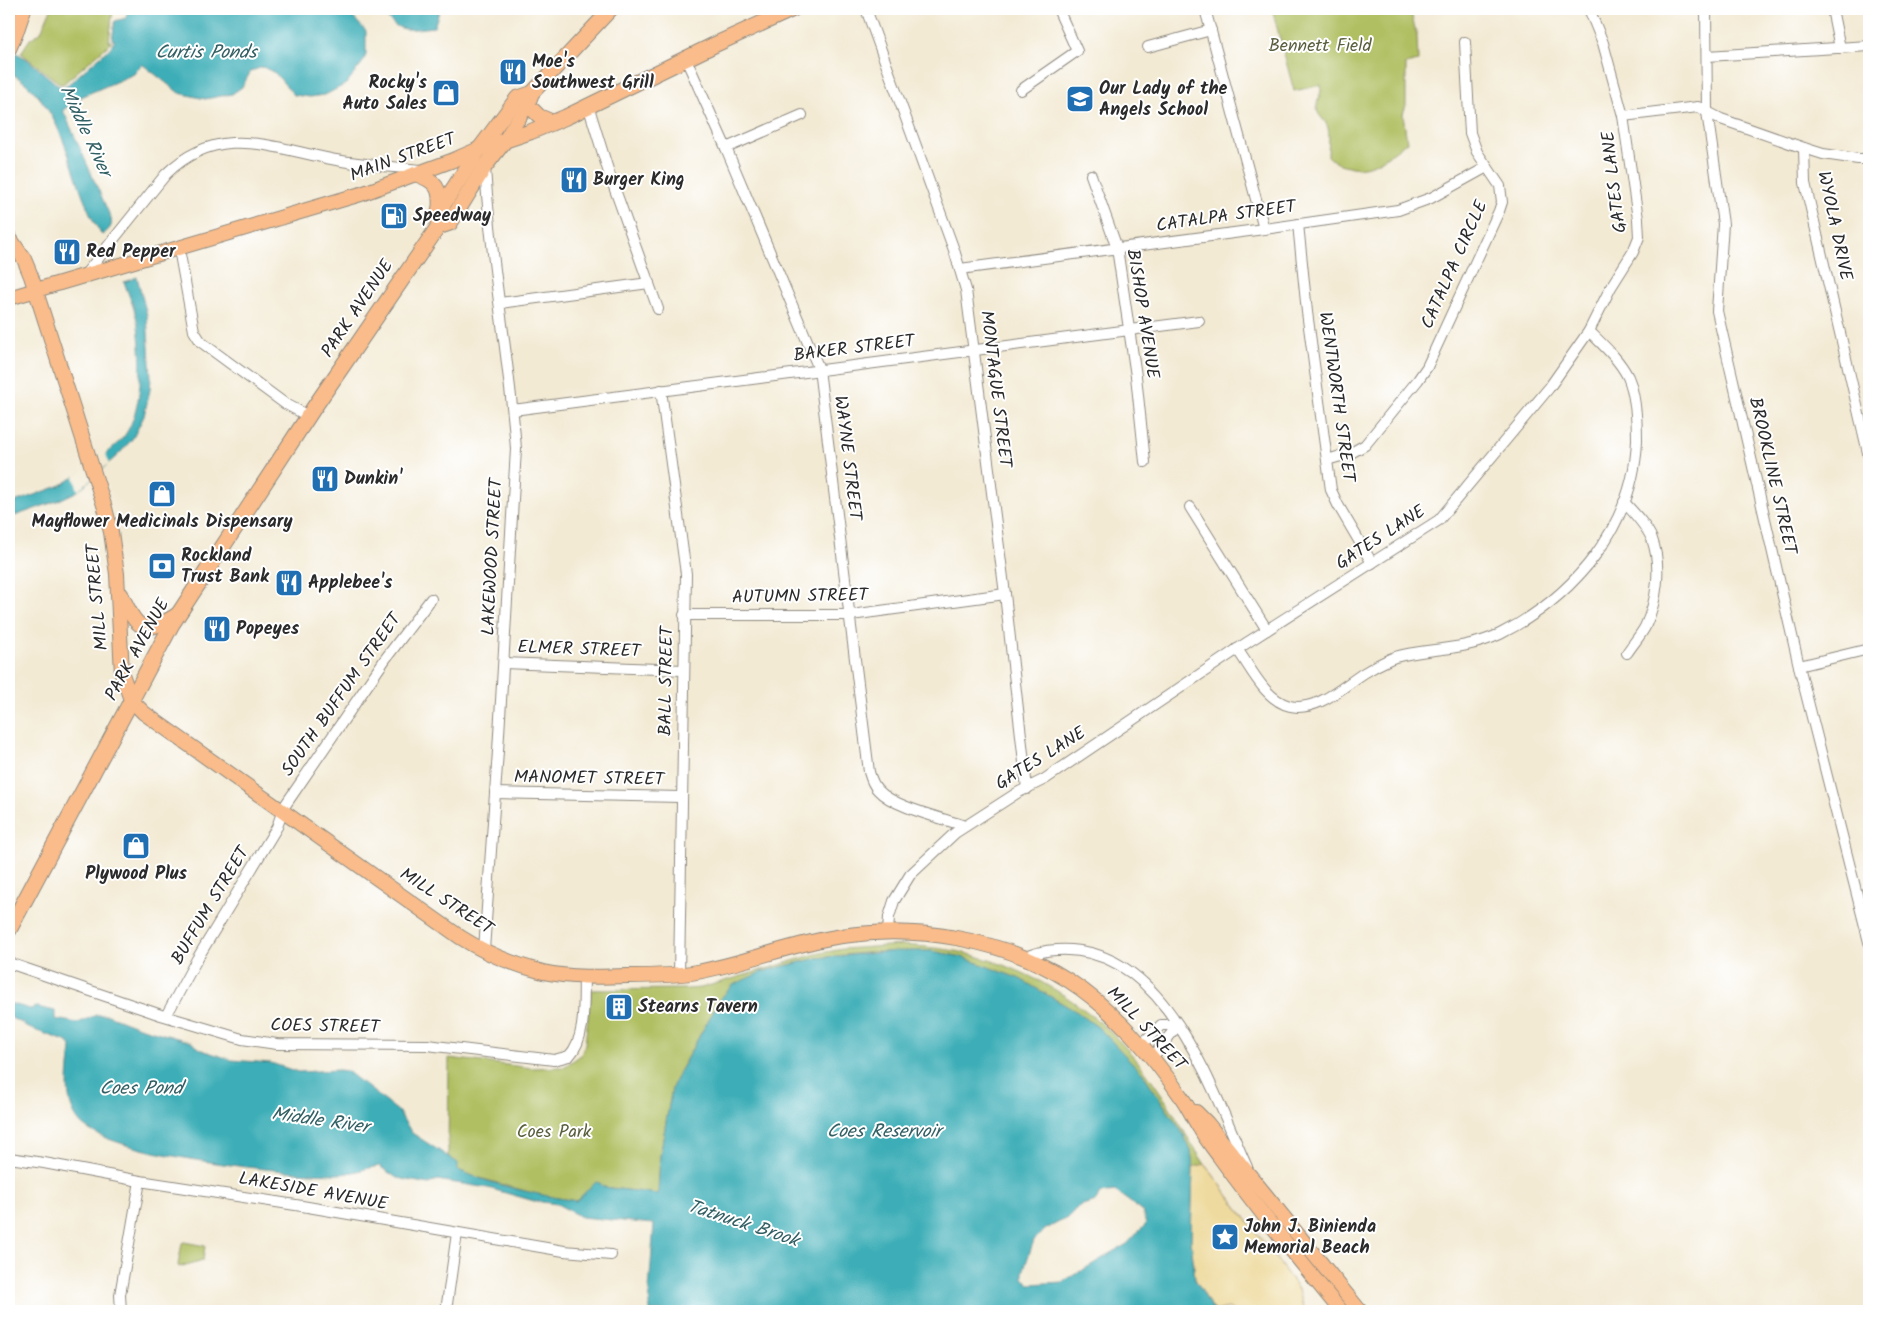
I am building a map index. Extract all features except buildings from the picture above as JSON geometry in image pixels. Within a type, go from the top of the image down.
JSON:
[{"type":"highway","name":"MAIN STREET","points":[[479,149],[553,122],[793,9]]},
{"type":"highway","name":"PARK AVENUE","points":[[9,930],[178,614],[308,416],[438,227],[450,223],[485,166],[506,140]]},
{"type":"highway","points":[[438,227],[438,211],[479,149]]},
{"type":"main road","points":[[9,49],[24,9]]},
{"type":"main road","points":[[506,140],[513,125],[530,99],[611,9]]},
{"type":"main road","points":[[479,149],[517,98],[530,99]]},
{"type":"main road","points":[[530,99],[539,116],[553,122]]},
{"type":"main road","name":"MAIN STREET","points":[[9,298],[354,196],[479,149]]},
{"type":"main road","points":[[420,172],[436,186],[439,193],[438,211]]},
{"type":"main road","name":"MILL STREET","points":[[9,237],[24,259],[36,290],[97,481],[111,532],[118,589],[122,674],[131,700],[144,713],[460,937],[515,963],[544,972],[584,976],[679,975],[723,966],[824,938],[888,932],[948,936],[978,942],[1022,958],[1068,980],[1116,1020],[1152,1058],[1183,1100],[1202,1132],[1250,1200],[1341,1311]]},
{"type":"main road","points":[[118,589],[133,619],[143,627],[153,627],[164,623],[178,614]]},
{"type":"main road","name":"MILL STREET","points":[[1183,1100],[1207,1123],[1360,1311]]},
{"type":"street","name":"MONTAGUE STREET","points":[[866,9],[960,268],[966,290],[1005,594],[1027,789]]},
{"type":"street","points":[[1021,90],[1077,51],[1058,9]]},
{"type":"street","points":[[1205,9],[1264,229]]},
{"type":"street","name":"GATES LANE","points":[[888,932],[891,909],[901,887],[910,874],[955,833],[1017,793],[1027,789],[1267,630],[1439,520],[1549,388],[1589,331],[1611,286],[1633,252],[1639,237],[1623,116],[1606,51],[1589,9]]},
{"type":"street","name":"BROOKLINE STREET","points":[[1706,9],[1707,112],[1723,224],[1717,311],[1800,666],[1869,942]]},
{"type":"street","points":[[1832,9],[1840,48]]},
{"type":"street","points":[[1148,47],[1211,30]]},
{"type":"street","name":"CATALPA CIRCLE","points":[[1327,460],[1351,453],[1365,445],[1427,367],[1502,202],[1500,186],[1477,152],[1470,132],[1465,42]]},
{"type":"street","points":[[1707,56],[1869,46]]},
{"type":"street","name":"WAYNE STREET","points":[[686,59],[820,369],[870,772],[874,786],[885,797],[894,802],[965,826]]},
{"type":"street","points":[[588,105],[606,165],[658,309]]},
{"type":"street","points":[[1623,116],[1698,107],[1721,119],[1823,154],[1869,159]]},
{"type":"street","points":[[726,148],[802,115]]},
{"type":"street","points":[[84,276],[166,174],[178,162],[208,146],[241,142],[273,146],[341,161],[420,172]]},
{"type":"street","name":"WYOLA DRIVE","points":[[1804,148],[1805,182],[1869,457]]},
{"type":"street","name":"LAKEWOOD STREET","points":[[484,950],[504,663],[516,448],[485,166]]},
{"type":"street","name":"CATALPA STREET","points":[[960,268],[1391,211],[1431,198],[1487,167]]},
{"type":"street","name":"BISHOP AVENUE","points":[[1091,175],[1117,248],[1145,462]]},
{"type":"street","name":"WENTWORTH STREET","points":[[1298,224],[1307,312],[1333,495],[1372,563]]},
{"type":"street","points":[[179,248],[194,331],[201,342],[284,403],[308,416]]},
{"type":"street","points":[[500,302],[649,283]]},
{"type":"street","name":"BAKER STREET","points":[[513,410],[1199,321]]},
{"type":"street","points":[[1238,649],[1266,691],[1276,700],[1286,705],[1303,707],[1323,700],[1365,672],[1396,657],[1458,647],[1487,640],[1529,618],[1566,589],[1596,555],[1610,534],[1624,502],[1632,476],[1636,450],[1636,417],[1633,396],[1624,370],[1604,345],[1589,331]]},
{"type":"street","name":"BALL STREET","points":[[661,390],[685,565],[679,975]]},
{"type":"street","points":[[1624,502],[1639,518],[1652,539],[1657,575],[1654,600],[1648,619],[1627,653]]},
{"type":"street","points":[[1190,508],[1267,630]]},
{"type":"street","name":"AUTUMN STREET","points":[[684,615],[851,615],[1005,594]]},
{"type":"street","name":"SOUTH BUFFUM STREET","points":[[282,812],[386,658],[431,599]]},
{"type":"street","points":[[1800,666],[1869,649]]},
{"type":"street","name":"ELMER STREET","points":[[504,663],[683,670]]},
{"type":"street","name":"MANOMET STREET","points":[[495,793],[681,797]]},
{"type":"street","name":"BUFFUM STREET","points":[[166,1016],[197,959],[277,827],[282,812]]},
{"type":"street","points":[[1022,958],[1047,950],[1089,952],[1113,960],[1140,979],[1178,1024],[1200,1061],[1254,1182]]},
{"type":"street","name":"COES STREET","points":[[9,963],[166,1016],[242,1039],[277,1044],[427,1045],[554,1060],[569,1056],[578,1043],[584,976]]},
{"type":"street","points":[[1140,1046],[1161,1025],[1178,1024]]},
{"type":"street","points":[[1152,1058],[1178,1024]]},
{"type":"street","name":"LAKESIDE AVENUE","points":[[9,1158],[140,1181],[302,1206],[457,1234],[564,1251],[611,1255]]},
{"type":"street","points":[[121,1311],[120,1295],[140,1181]]},
{"type":"street","points":[[446,1311],[457,1234]]},
{"type":"green space","points":[[51,9],[113,9],[109,42],[112,42],[63,84],[60,84],[21,53],[30,39],[41,32]]},
{"type":"green space","name":"Bennett Field","points":[[1272,9],[1410,9],[1417,36],[1418,61],[1406,64],[1406,105],[1403,114],[1407,142],[1387,157],[1365,167],[1342,165],[1328,156],[1328,128],[1318,113],[1317,108],[1321,85],[1294,91]]},
{"type":"green space","name":"Coes Park","points":[[902,945],[958,952],[1003,965],[1053,989],[1098,1021],[1137,1061],[1154,1083],[1207,1168],[1292,1280],[1300,1293],[1304,1311],[1235,1311],[1228,1308],[1216,1311],[1211,1307],[1191,1151],[1184,1135],[1143,1074],[1099,1028],[1077,1012],[1020,979],[962,957],[932,951],[873,952],[817,958],[761,972],[721,998],[679,1072],[672,1088],[660,1156],[658,1194],[603,1187],[576,1201],[539,1195],[458,1170],[457,1163],[448,1156],[449,1058],[532,1068],[564,1067],[581,1055],[585,1044],[591,990],[701,988],[816,954],[843,949]]},
{"type":"green space","points":[[182,1243],[205,1246],[203,1260],[179,1267]]},
{"type":"sand","name":"John J. Binienda Memorial Beach","points":[[1205,1164],[1292,1280],[1300,1293],[1304,1311],[1235,1311],[1228,1308],[1216,1311],[1211,1307],[1195,1279],[1191,1240],[1193,1167]]},
{"type":"water","name":"Curtis Ponds","points":[[128,9],[345,9],[366,31],[366,55],[363,62],[346,84],[325,95],[310,97],[294,95],[275,73],[263,67],[251,71],[242,87],[232,94],[205,99],[179,93],[142,64],[134,74],[83,96],[63,110],[111,218],[110,228],[102,235],[90,214],[68,153],[51,115],[40,98],[26,84],[9,72],[9,49],[27,59],[60,87],[65,87],[110,48],[115,40],[112,40],[115,21],[126,18]]},
{"type":"water","points":[[380,9],[440,9],[434,27],[409,29],[392,23]]},
{"type":"water","points":[[137,277],[147,315],[151,378],[144,416],[133,438],[120,453],[78,491],[57,501],[9,518],[9,504],[68,481],[99,459],[121,440],[131,424],[139,397],[141,367],[137,320],[124,282]]},
{"type":"water","name":"Coes Reservoir","points":[[898,951],[932,951],[962,957],[1020,979],[1077,1012],[1099,1028],[1143,1074],[1184,1135],[1191,1151],[1193,1167],[1191,1240],[1195,1279],[1211,1307],[1216,1311],[650,1311],[649,1290],[654,1224],[581,1217],[557,1204],[534,1201],[488,1188],[437,1180],[429,1184],[397,1178],[379,1166],[338,1174],[281,1171],[200,1160],[122,1144],[94,1133],[78,1120],[73,1112],[68,1085],[71,1047],[68,1042],[26,1027],[24,1024],[9,1017],[9,1003],[30,1009],[37,1007],[55,1011],[55,1019],[78,1023],[96,1015],[108,1015],[139,1027],[191,1042],[202,1050],[232,1060],[271,1063],[298,1072],[347,1071],[398,1111],[412,1133],[458,1163],[458,1170],[516,1189],[576,1201],[596,1182],[600,1183],[603,1187],[658,1194],[660,1156],[672,1088],[679,1072],[721,998],[733,985],[761,972],[817,958]],"holes":[[[1115,1191],[1142,1211],[1146,1224],[1127,1244],[1062,1282],[1030,1284],[1023,1278],[1023,1272],[1034,1240],[1046,1229],[1067,1218],[1079,1206],[1096,1201],[1100,1193]]]},
{"type":"pier","points":[[105,452],[109,463],[78,491],[74,476]]},
{"type":"place","name":"Moe's Southwest Grill","points":[[513,72]]},
{"type":"place","name":"Rocky's Auto Sales","points":[[446,93]]},
{"type":"place","name":"Our Lady of the Angels School","points":[[1080,99]]},
{"type":"place","name":"Burger King","points":[[574,180]]},
{"type":"place","name":"Speedway","points":[[394,216]]},
{"type":"place","name":"Red Pepper","points":[[67,252]]},
{"type":"place","name":"Dunkin'","points":[[325,479]]},
{"type":"place","name":"Mayflower Medicinals Dispensary","points":[[162,494]]},
{"type":"place","name":"Rockland Trust Bank","points":[[162,566]]},
{"type":"place","name":"Applebee's","points":[[289,583]]},
{"type":"place","name":"Popeyes","points":[[217,629]]},
{"type":"place","name":"Plywood Plus","points":[[136,846]]},
{"type":"place","name":"Stearns Tavern","points":[[619,1007]]},
{"type":"place","name":"John J. Binienda Memorial Beach","points":[[1225,1237]]},
{"type":"water label","name":"Middle River","points":[[85,131]]},
{"type":"water label","name":"Coes Pond","points":[[141,1089]]},
{"type":"water label","name":"Middle River","points":[[320,1121]]},
{"type":"water label","name":"Tatnuck Brook","points":[[743,1224]]}]
